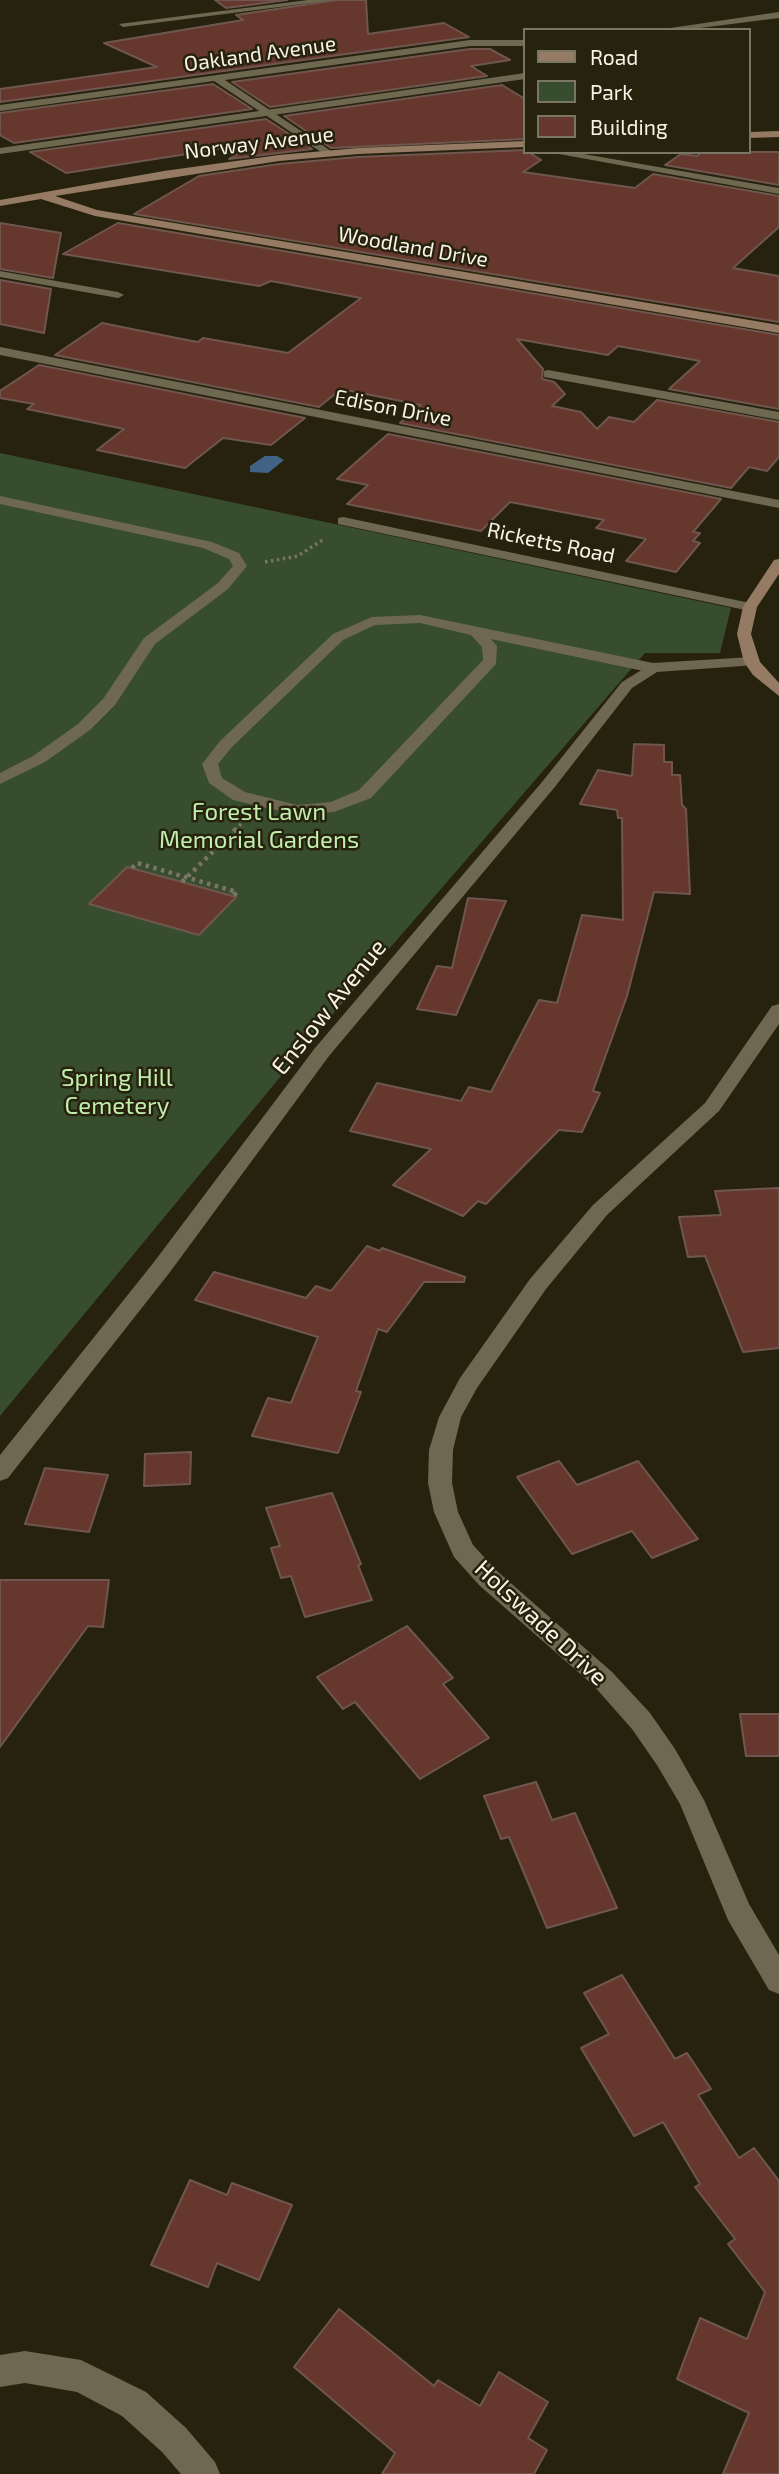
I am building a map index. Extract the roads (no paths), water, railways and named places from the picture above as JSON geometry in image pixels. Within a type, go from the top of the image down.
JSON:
[{"type":"street","points":[[123,24],[331,0]]},
{"type":"street","points":[[677,28],[779,15]]},
{"type":"street","name":"Oakland Avenue","points":[[0,108],[483,41],[524,43]]},
{"type":"street","points":[[0,151],[524,76]]},
{"type":"street","points":[[216,78],[327,153]]},
{"type":"street","points":[[751,135],[779,134]]},
{"type":"street","name":"Norway Avenue","points":[[0,203],[211,167],[327,153],[524,144]]},
{"type":"street","points":[[565,154],[779,191]]},
{"type":"street","name":"Woodland Drive","points":[[43,196],[95,212],[779,329]]},
{"type":"street","points":[[0,274],[118,295]]},
{"type":"street","name":"Edison Drive","points":[[0,351],[779,503]]},
{"type":"street","points":[[548,374],[779,416]]},
{"type":"street","points":[[0,500],[208,545],[234,556],[240,566],[223,586],[149,640],[109,702],[84,727],[39,759],[0,779]]},
{"type":"street","name":"Ricketts Road","points":[[350,522],[750,607]]},
{"type":"street","points":[[779,562],[750,607],[744,634],[752,662],[761,675],[779,691]]},
{"type":"street","points":[[551,649],[516,652],[491,661],[377,785],[352,801],[316,809],[281,807],[229,791],[221,786],[211,772],[210,764],[216,754],[348,630],[372,621],[404,617],[653,668],[752,662]]},
{"type":"street","points":[[477,632],[489,646],[491,661]]},
{"type":"street","name":"Enslow Avenue","points":[[0,1472],[154,1278],[322,1052],[548,785],[627,685],[653,668]]},
{"type":"street","name":"Holswade Drive","points":[[779,1010],[712,1107],[600,1210],[538,1284],[468,1384],[450,1417],[441,1450],[440,1483],[446,1512],[463,1550],[497,1587],[603,1679],[641,1721],[666,1757],[691,1800],[738,1911],[779,1981]]},
{"type":"street","points":[[0,2371],[25,2367],[81,2376],[134,2404],[174,2440],[204,2474]]},
{"type":"water","points":[[265,456],[277,456],[284,460],[268,473],[250,472],[250,466]]},
{"type":"park label","name":"Forest Lawn Memorial Gardens","points":[[259,826]]},
{"type":"park label","name":"Spring Hill Cemetery","points":[[117,1092]]}]
